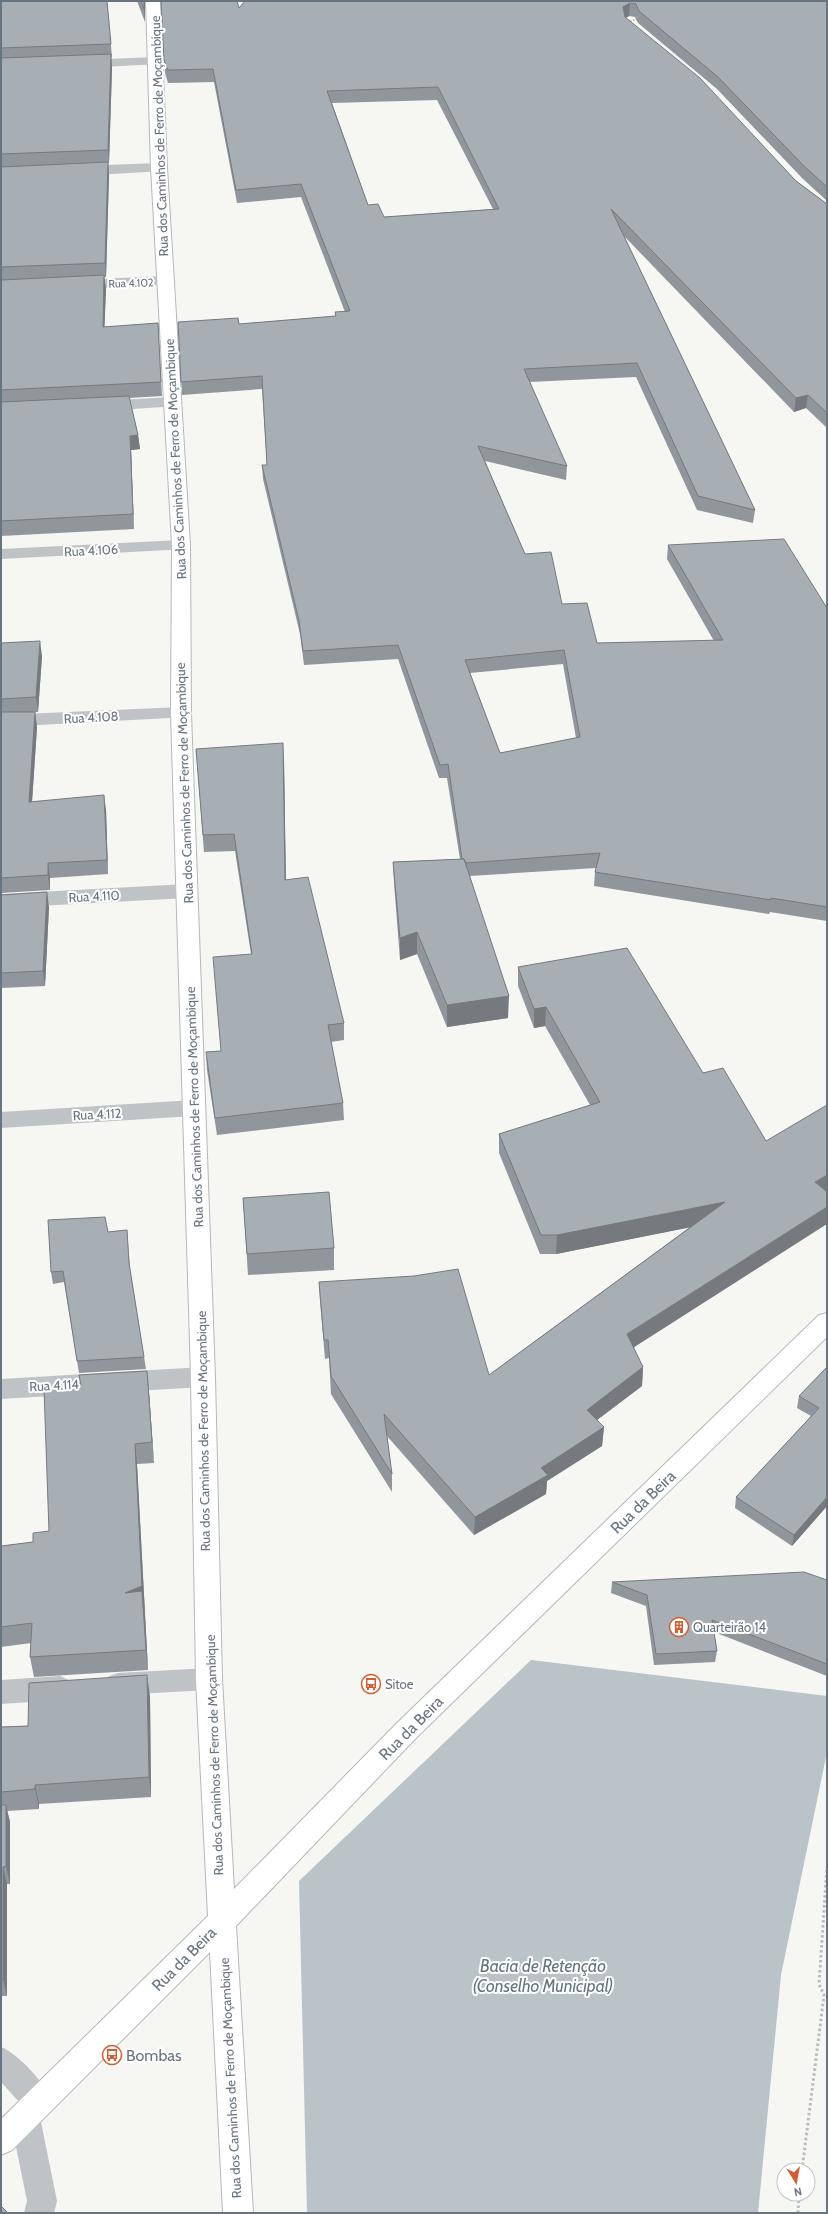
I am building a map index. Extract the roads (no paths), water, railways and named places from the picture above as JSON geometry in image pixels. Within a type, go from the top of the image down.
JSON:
[{"type":"street","name":"Rua dos Caminhos de Ferro de Moçambique","points":[[153,1],[159,168],[181,545],[181,712],[203,1377],[209,1679],[238,2213]]},
{"type":"street","points":[[70,64],[155,61]]},
{"type":"street","points":[[64,172],[159,168]]},
{"type":"street","name":"Rua 4.102","points":[[64,286],[165,281]]},
{"type":"street","points":[[87,406],[172,402]]},
{"type":"street","name":"Rua 4.106","points":[[1,554],[181,545]]},
{"type":"street","name":"Rua 4.108","points":[[1,721],[181,712]]},
{"type":"street","name":"Rua 4.110","points":[[1,901],[187,891]]},
{"type":"street","name":"Rua 4.112","points":[[1,1120],[194,1108]]},
{"type":"street","name":"Rua da Beira","points":[[1,2140],[221,1922],[407,1730],[827,1322]]},
{"type":"street","name":"Rua 4.114","points":[[1,1388],[203,1377]]},
{"type":"street","points":[[1,1692],[209,1679]]},
{"type":"street","points":[[1,2061],[32,2110],[42,2201],[39,2213]]},
{"type":"water","name":"Bacia de Retenção (Conselho Municipal)","points":[[531,1660],[827,1696],[827,1752],[781,1975],[758,2213],[307,2213],[299,1881]]},
{"type":"place","name":"Quarteirão 14","points":[[679,1627]]},
{"type":"place","name":"Sitoe","points":[[371,1684]]},
{"type":"place","name":"Bombas","points":[[112,2055]]}]
